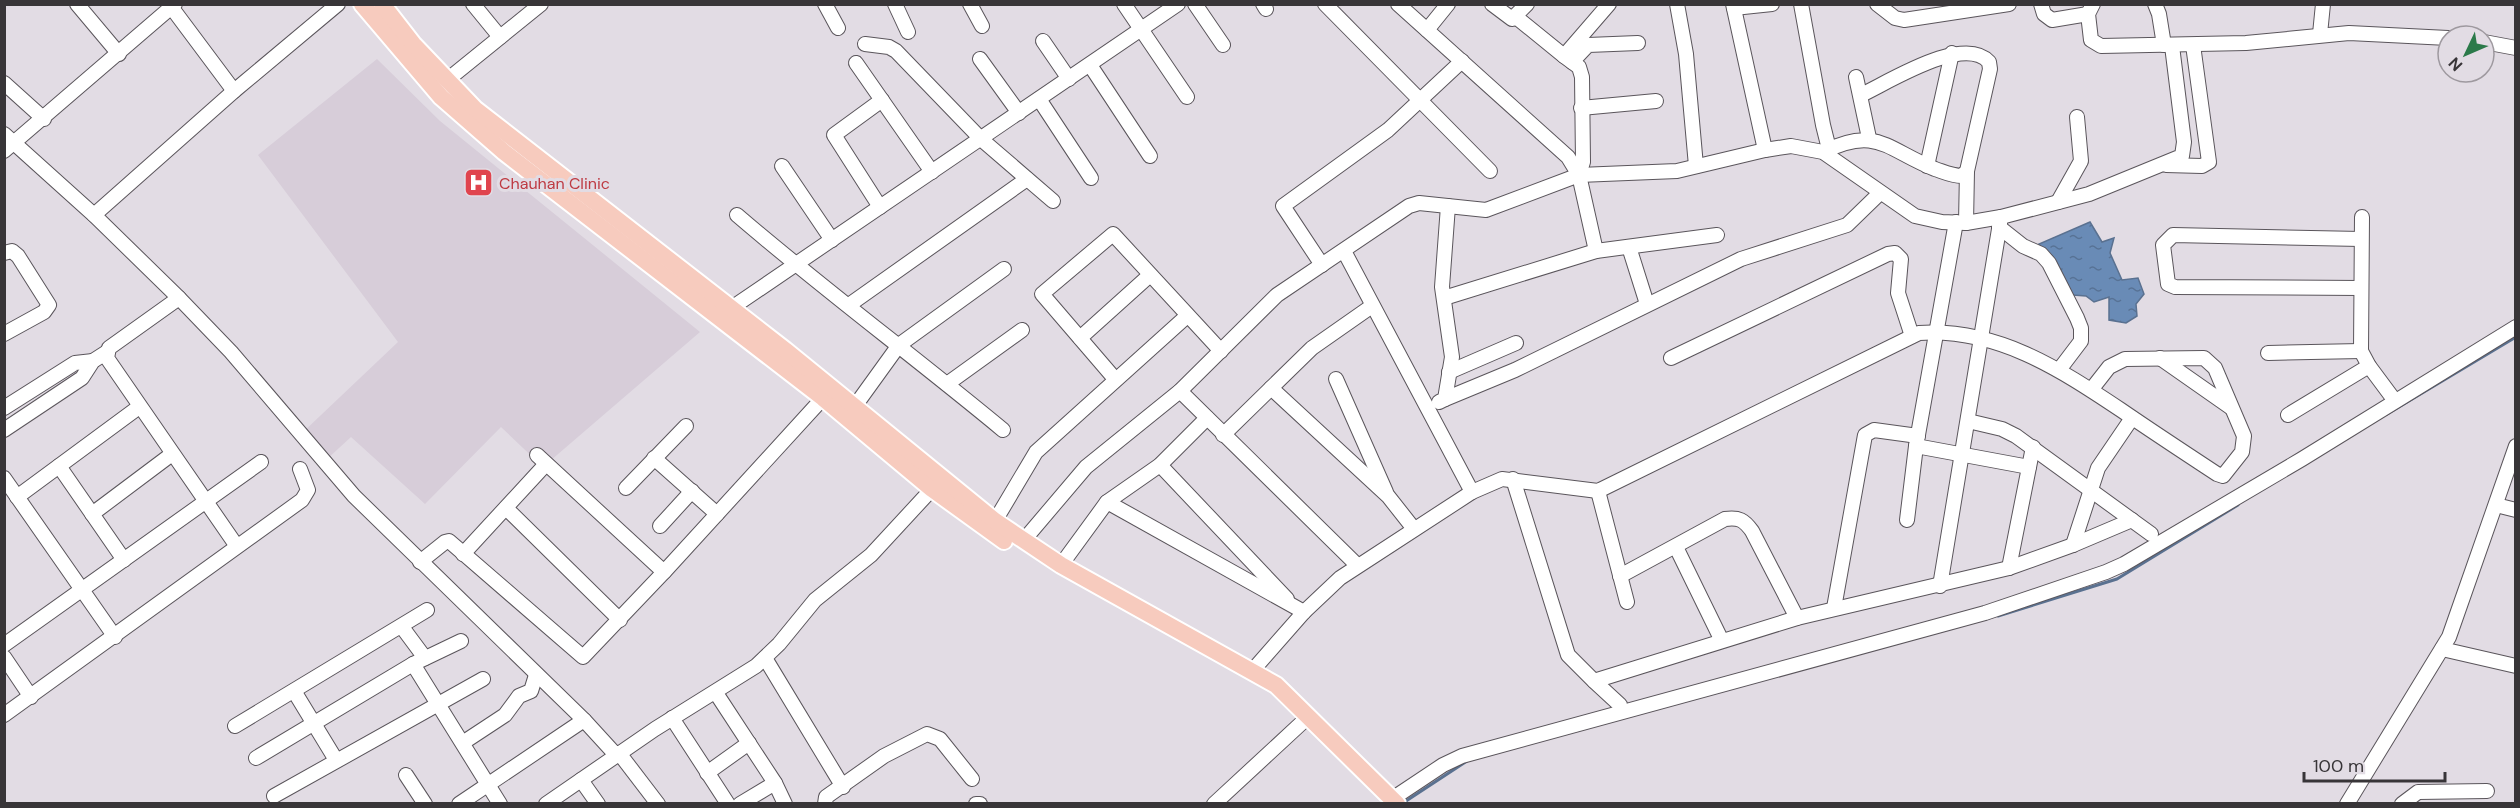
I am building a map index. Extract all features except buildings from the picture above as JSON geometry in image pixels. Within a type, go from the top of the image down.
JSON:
[{"type":"main road","points":[[362,4],[441,97],[471,124],[559,196],[823,398],[932,489],[989,531],[1056,572],[1271,694],[1295,704]]},
{"type":"main road","points":[[382,4],[446,81],[504,132],[855,406],[995,521],[1061,565],[1253,670],[1276,685],[1394,801]]},
{"type":"street","points":[[76,4],[119,54]]},
{"type":"street","points":[[94,215],[234,91],[338,4]]},
{"type":"street","points":[[473,4],[500,37]]},
{"type":"street","points":[[446,81],[541,4]]},
{"type":"street","points":[[825,4],[838,28]]},
{"type":"street","points":[[895,4],[908,32]]},
{"type":"street","points":[[970,4],[982,26]]},
{"type":"street","points":[[1124,4],[1140,32],[1187,97]]},
{"type":"street","points":[[730,309],[1178,4]]},
{"type":"street","points":[[1195,4],[1223,45]]},
{"type":"street","points":[[1325,4],[1490,171]]},
{"type":"street","points":[[1398,4],[1551,140],[1579,175],[1596,251]]},
{"type":"street","points":[[1427,30],[1448,4]]},
{"type":"street","points":[[1492,4],[1508,18],[1516,17],[1527,4]]},
{"type":"street","points":[[1568,59],[1609,4]]},
{"type":"street","points":[[1677,4],[1686,54],[1696,166]]},
{"type":"street","points":[[1765,150],[1734,6],[1772,4]]},
{"type":"street","points":[[1801,4],[1826,150],[1880,193],[1915,216],[1961,222],[2000,222],[2089,194],[2176,160],[2184,150],[2168,45],[2155,4]]},
{"type":"street","points":[[1877,4],[1895,18],[1904,20],[2009,4]]},
{"type":"street","points":[[2041,4],[2044,14],[2052,20],[2091,9],[2091,40],[2096,45],[2246,43],[2320,34],[2349,33],[2436,37]]},
{"type":"street","points":[[2320,34],[2323,4]]},
{"type":"street","points":[[234,91],[174,6],[44,119],[8,143],[94,215],[179,298],[231,352],[354,496],[618,754],[658,804]]},
{"type":"street","points":[[1516,17],[1579,67],[1582,77],[1583,162],[1579,175]]},
{"type":"street","points":[[1042,41],[1069,80]]},
{"type":"street","points":[[1568,59],[1588,45],[1638,43]]},
{"type":"street","points":[[865,44],[889,47],[896,51],[981,139],[1053,201]]},
{"type":"street","points":[[2496,44],[2516,48]]},
{"type":"street","points":[[2164,165],[2202,166],[2209,162],[2193,45]]},
{"type":"street","points":[[1861,95],[1952,53],[1983,55],[1989,62],[1990,69],[1966,171],[1961,222],[1936,332],[1917,441],[1907,519]]},
{"type":"street","points":[[1927,166],[1952,53]]},
{"type":"street","points":[[980,59],[1019,113]]},
{"type":"street","points":[[1322,265],[1283,206],[1388,130],[1462,61]]},
{"type":"street","points":[[856,63],[932,172]]},
{"type":"street","points":[[1090,65],[1150,156]]},
{"type":"street","points":[[1856,77],[1869,138]]},
{"type":"street","points":[[4,83],[44,119]]},
{"type":"street","points":[[1040,99],[1091,178]]},
{"type":"street","points":[[880,207],[834,135],[882,100]]},
{"type":"street","points":[[1581,108],[1656,101]]},
{"type":"street","points":[[2058,202],[2080,161],[2077,117]]},
{"type":"street","points":[[1024,540],[1086,467],[1180,391],[1277,295],[1409,206],[1419,202],[1486,210],[1579,175],[1677,171],[1765,150],[1791,146],[1826,150],[1869,138],[1927,166],[1954,176],[1962,176],[1966,171]]},
{"type":"street","points":[[782,166],[832,240]]},
{"type":"street","points":[[849,305],[1027,179]]},
{"type":"street","points":[[1426,407],[1515,370],[1741,259],[1847,225],[1880,193]]},
{"type":"street","points":[[1445,399],[1452,357],[1444,298],[1448,206]]},
{"type":"street","points":[[737,215],[795,265],[849,305],[1003,430]]},
{"type":"street","points":[[2362,218],[2361,351],[2369,366],[2395,400]]},
{"type":"street","points":[[1940,586],[1983,338],[2000,222]]},
{"type":"street","points":[[2000,222],[2023,246],[2041,254],[2049,263],[2081,328],[2081,341],[2059,370]]},
{"type":"street","points":[[1115,379],[1042,294],[1113,234],[1221,351]]},
{"type":"street","points":[[1444,298],[1596,251],[1717,235]]},
{"type":"street","points":[[2361,238],[2174,235],[2163,245],[2165,278],[2168,284],[2175,287],[2361,288]]},
{"type":"street","points":[[1629,247],[1647,304]]},
{"type":"street","points":[[4,253],[12,251],[18,256],[49,305],[44,312],[4,334]]},
{"type":"street","points":[[1344,251],[1472,492]]},
{"type":"street","points":[[1671,358],[1888,254],[1895,253],[1901,260],[1899,301],[1912,336]]},
{"type":"street","points":[[855,406],[899,345],[1004,269]]},
{"type":"street","points":[[1080,338],[1150,275]]},
{"type":"street","points":[[4,430],[82,378],[93,361],[179,298]]},
{"type":"street","points":[[1223,435],[1312,348],[1372,306]]},
{"type":"street","points":[[995,521],[1036,452],[1187,316]]},
{"type":"street","points":[[1394,801],[1443,765],[1462,756],[1985,613],[2106,572],[2124,564],[2292,465],[2516,327]]},
{"type":"street","points":[[947,384],[1022,330]]},
{"type":"street","points":[[1253,670],[1300,611],[1357,565],[1472,492],[1502,479],[1598,491],[1912,336],[1936,332],[1983,338],[2022,351],[2059,370],[2223,476],[2228,473],[2245,444],[2210,362],[2198,357],[2116,362],[2103,372],[2091,390]]},
{"type":"street","points":[[1449,372],[1516,343]]},
{"type":"street","points":[[2268,353],[2361,351]]},
{"type":"street","points":[[107,352],[110,364],[237,545]]},
{"type":"street","points":[[2160,358],[2230,407]]},
{"type":"street","points":[[4,408],[75,363],[93,361]]},
{"type":"street","points":[[2288,415],[2369,366]]},
{"type":"street","points":[[1336,379],[1388,496]]},
{"type":"street","points":[[1272,388],[1388,496],[1414,529]]},
{"type":"street","points":[[1180,391],[1357,565]]},
{"type":"street","points":[[420,562],[447,541],[578,656],[586,655],[823,398]]},
{"type":"street","points":[[17,497],[139,407]]},
{"type":"street","points":[[1061,565],[1107,502],[1160,465],[1207,418]]},
{"type":"street","points":[[2073,545],[2098,468],[2132,418]]},
{"type":"street","points":[[1968,421],[2002,429],[2033,447],[2151,534]]},
{"type":"street","points":[[626,488],[686,426]]},
{"type":"street","points":[[1834,608],[1865,435],[1874,430],[1962,454],[2029,467]]},
{"type":"street","points":[[2347,804],[2442,649],[2456,622],[2516,446]]},
{"type":"street","points":[[2009,568],[2033,447]]},
{"type":"street","points":[[92,514],[172,454]]},
{"type":"street","points":[[654,458],[717,514]]},
{"type":"street","points":[[464,554],[506,508],[542,459],[664,572]]},
{"type":"street","points":[[4,645],[261,462]]},
{"type":"street","points":[[1160,465],[1300,611]]},
{"type":"street","points":[[59,466],[124,560]]},
{"type":"street","points":[[4,716],[305,497],[308,490],[300,469]]},
{"type":"street","points":[[4,478],[115,637]]},
{"type":"street","points":[[1513,479],[1568,655],[1620,705]]},
{"type":"street","points":[[546,804],[562,800],[581,780],[618,754],[672,718],[716,693],[765,658],[815,600],[871,555],[932,489]]},
{"type":"street","points":[[660,525],[692,491]]},
{"type":"street","points":[[1598,491],[1627,602]]},
{"type":"street","points":[[1107,502],[1300,611]]},
{"type":"street","points":[[2496,505],[2516,510]]},
{"type":"street","points":[[506,508],[620,620]]},
{"type":"street","points":[[1620,576],[1725,519],[1737,518],[1746,522],[1797,618]]},
{"type":"street","points":[[1594,681],[1721,639],[1797,618],[2009,568],[2073,545],[2132,520]]},
{"type":"street","points":[[1676,547],[1721,639]]},
{"type":"street","points":[[235,726],[427,610]]},
{"type":"street","points":[[402,627],[440,703],[500,804]]},
{"type":"street","points":[[256,758],[314,726],[419,661],[461,641]]},
{"type":"street","points":[[2442,649],[2516,666]]},
{"type":"street","points":[[4,657],[31,697]]},
{"type":"street","points":[[765,658],[843,786]]},
{"type":"street","points":[[464,742],[508,712],[519,696],[531,691],[536,675]]},
{"type":"street","points":[[274,796],[483,679]]},
{"type":"street","points":[[294,692],[336,760]]},
{"type":"street","points":[[716,693],[775,783],[785,804]]},
{"type":"street","points":[[1214,804],[1308,717]]},
{"type":"street","points":[[672,718],[728,804]]},
{"type":"street","points":[[459,804],[584,720]]},
{"type":"street","points":[[825,804],[826,797],[884,756],[927,734],[940,739],[972,779]]},
{"type":"street","points":[[707,773],[749,743]]},
{"type":"street","points":[[406,775],[425,804]]},
{"type":"street","points":[[581,780],[598,804]]},
{"type":"street","points":[[749,801],[775,783]]},
{"type":"street","points":[[2402,804],[2418,792],[2487,791]]},
{"type":"shaded area","points":[[377,59],[440,121],[700,332],[543,467],[501,427],[425,504],[351,437],[326,460],[301,434],[398,342],[258,155]]},
{"type":"water","points":[[2090,222],[2102,242],[2114,238],[2110,253],[2122,280],[2138,278],[2144,294],[2136,304],[2137,316],[2126,323],[2109,320],[2109,297],[2094,302],[2086,296],[2073,295],[2039,244]]},
{"type":"waterway","points":[[2387,414],[2516,337]]},
{"type":"waterway","points":[[1998,616],[2117,579],[2238,505]]},
{"type":"waterway","points":[[1403,803],[1467,761]]},
{"type":"place","name":"Chauhan Clinic","points":[[478,183]]}]
